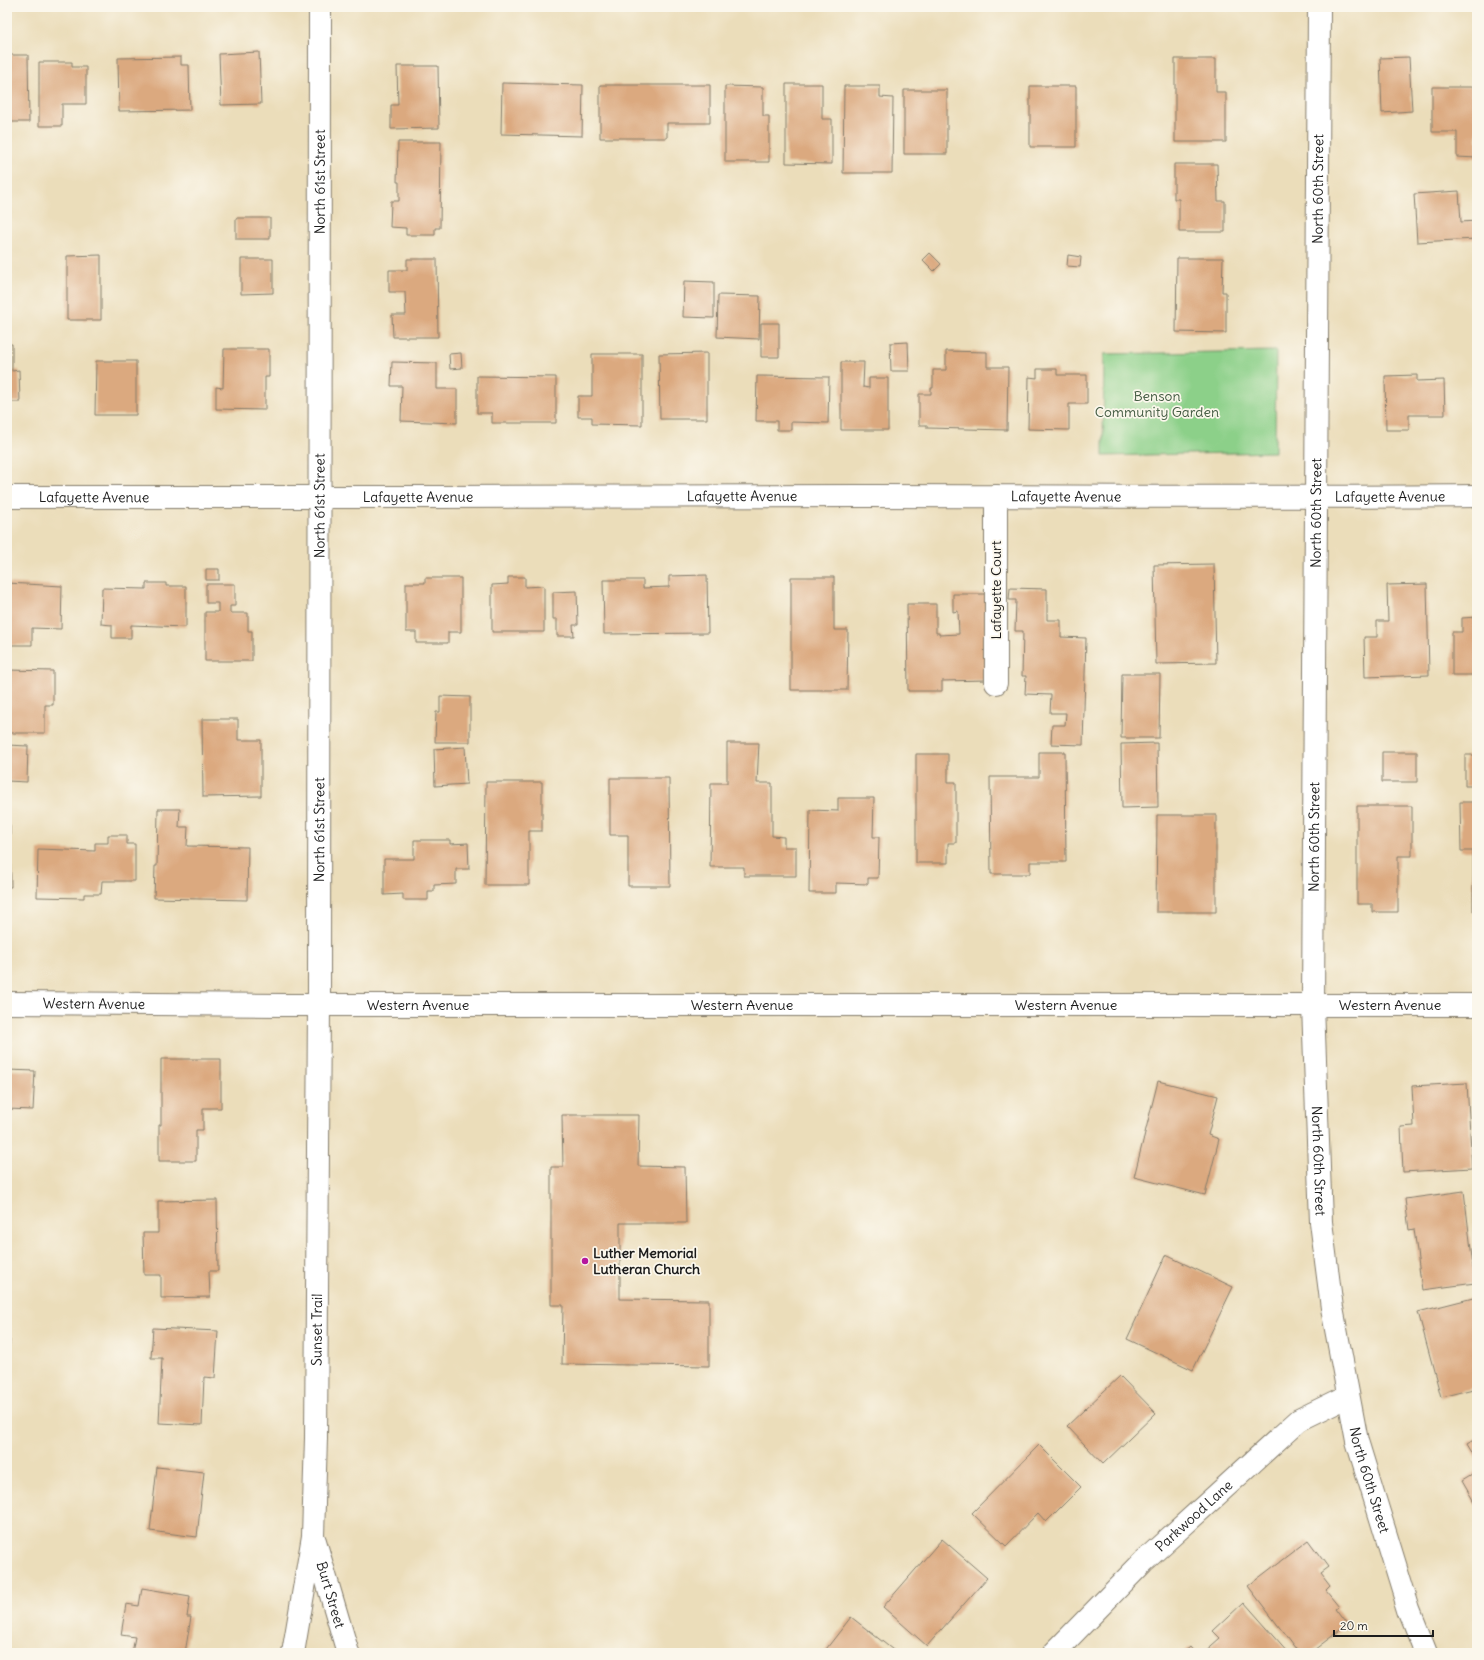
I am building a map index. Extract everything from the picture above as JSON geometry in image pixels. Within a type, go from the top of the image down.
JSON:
[{"type":"street","name":"North 61st Street","points":[[319,1005],[318,498],[320,7]]},
{"type":"street","name":"North 60th Street","points":[[1319,7],[1313,1006],[1321,1222],[1332,1308],[1357,1441],[1375,1505],[1409,1610],[1426,1653]]},
{"type":"street","name":"Lafayette Avenue","points":[[7,497],[318,498],[996,496],[1316,498],[1477,496]]},
{"type":"street","name":"Lafayette Court","points":[[996,496],[996,683]]},
{"type":"street","name":"Western Avenue","points":[[7,1002],[319,1005],[1477,1005]]},
{"type":"street","name":"Sunset Trail","points":[[293,1653],[313,1536],[316,1430],[319,1005]]},
{"type":"street","name":"Parkwood Lane","points":[[1054,1653],[1143,1562],[1299,1420],[1348,1396]]},
{"type":"street","name":"Burt Street","points":[[313,1536],[348,1653]]},
{"type":"green space","name":"Benson Community Garden","points":[[1276,351],[1275,452],[1103,456],[1104,354]]},
{"type":"building","points":[[259,52],[261,104],[221,105],[219,54]]},
{"type":"building","points":[[7,55],[28,55],[29,122],[7,122]]},
{"type":"building","points":[[181,57],[181,65],[189,65],[190,110],[119,111],[118,58]]},
{"type":"building","points":[[1409,57],[1412,111],[1382,113],[1380,58]]},
{"type":"building","points":[[1175,59],[1216,59],[1216,92],[1226,92],[1226,142],[1175,142]]},
{"type":"building","points":[[39,62],[72,62],[72,67],[86,67],[86,104],[62,104],[62,126],[39,126]]},
{"type":"building","points":[[397,66],[438,66],[439,128],[391,129],[391,105],[398,105]]},
{"type":"building","points":[[502,83],[583,85],[582,136],[501,134]]},
{"type":"building","points":[[786,84],[822,84],[822,119],[832,119],[832,164],[786,163]]},
{"type":"building","points":[[600,85],[710,85],[710,123],[667,123],[667,138],[600,138]]},
{"type":"building","points":[[725,86],[763,87],[763,116],[769,116],[769,162],[725,162]]},
{"type":"building","points":[[844,86],[880,86],[880,97],[893,98],[892,173],[843,173]]},
{"type":"building","points":[[1030,86],[1076,86],[1076,147],[1030,147]]},
{"type":"building","points":[[1432,87],[1477,87],[1477,158],[1457,157],[1457,132],[1432,132]]},
{"type":"building","points":[[904,90],[947,90],[947,154],[904,154]]},
{"type":"building","points":[[398,142],[441,142],[440,228],[435,228],[435,235],[406,235],[406,228],[390,227],[391,201],[399,201],[399,182],[397,182]]},
{"type":"building","points":[[1174,164],[1217,164],[1218,201],[1225,201],[1225,232],[1179,232],[1179,199],[1174,199]]},
{"type":"building","points":[[1459,191],[1461,222],[1476,221],[1476,239],[1417,242],[1414,194]]},
{"type":"building","points":[[236,218],[270,218],[270,239],[236,239]]},
{"type":"building","points":[[930,253],[941,264],[934,271],[923,260]]},
{"type":"building","points":[[101,255],[101,320],[67,320],[67,256]]},
{"type":"building","points":[[1068,255],[1081,257],[1080,267],[1067,266]]},
{"type":"building","points":[[1177,258],[1223,258],[1222,292],[1226,292],[1226,333],[1176,332]]},
{"type":"building","points":[[241,259],[273,259],[273,293],[241,294]]},
{"type":"building","points":[[407,259],[437,259],[438,337],[393,337],[392,315],[406,315],[405,292],[389,292],[389,270],[407,270]]},
{"type":"building","points":[[684,281],[714,282],[714,318],[683,317]]},
{"type":"building","points":[[718,295],[760,296],[759,339],[717,337]]},
{"type":"building","points":[[761,323],[779,323],[779,357],[761,357]]},
{"type":"building","points":[[908,342],[909,371],[891,371],[890,343]]},
{"type":"building","points":[[7,344],[12,344],[12,371],[19,370],[20,402],[7,402]]},
{"type":"building","points":[[224,349],[269,349],[269,377],[265,377],[265,410],[216,409],[216,387],[223,388]]},
{"type":"building","points":[[946,351],[987,352],[987,367],[1008,367],[1007,430],[927,428],[927,425],[919,425],[919,394],[931,394],[931,388],[933,388],[933,370],[946,370]]},
{"type":"building","points":[[461,353],[462,368],[450,369],[449,354]]},
{"type":"building","points":[[707,353],[707,419],[660,419],[659,354]]},
{"type":"building","points":[[592,354],[642,354],[642,425],[592,424],[592,417],[578,417],[578,396],[592,396]]},
{"type":"building","points":[[96,361],[136,361],[136,415],[95,415]]},
{"type":"building","points":[[392,362],[437,363],[437,389],[457,389],[457,423],[401,421],[402,386],[391,386]]},
{"type":"building","points":[[841,362],[864,362],[863,387],[869,388],[869,378],[888,378],[888,430],[841,430]]},
{"type":"building","points":[[1037,369],[1057,369],[1057,375],[1087,375],[1087,404],[1069,404],[1069,430],[1028,429],[1029,377],[1037,378]]},
{"type":"building","points":[[1417,375],[1417,381],[1444,380],[1445,415],[1409,415],[1409,430],[1386,430],[1385,376]]},
{"type":"building","points":[[477,376],[556,377],[556,423],[492,423],[492,413],[477,413]]},
{"type":"building","points":[[757,376],[829,377],[828,423],[791,422],[791,430],[777,430],[777,421],[756,421]]},
{"type":"building","points":[[1214,564],[1216,663],[1156,664],[1154,565]]},
{"type":"building","points":[[206,569],[219,569],[219,580],[206,580]]},
{"type":"building","points":[[707,575],[708,633],[604,634],[603,580],[643,580],[643,588],[669,587],[669,576]]},
{"type":"building","points":[[508,577],[525,577],[525,587],[544,586],[544,632],[492,632],[492,585],[508,584]]},
{"type":"building","points":[[791,577],[834,577],[834,630],[848,630],[847,690],[791,690]]},
{"type":"building","points":[[425,578],[461,578],[461,632],[448,632],[448,643],[416,643],[416,632],[406,632],[406,583],[425,583]]},
{"type":"building","points":[[7,583],[62,586],[61,629],[32,628],[32,645],[7,645]]},
{"type":"building","points":[[146,583],[166,583],[166,586],[186,586],[186,627],[131,625],[131,638],[112,638],[112,625],[101,624],[102,588],[146,589]]},
{"type":"building","points":[[206,584],[235,584],[235,606],[230,606],[230,613],[248,613],[248,631],[252,631],[252,661],[205,661],[205,612],[218,612],[218,603],[206,603]]},
{"type":"building","points":[[1427,584],[1429,675],[1365,677],[1364,637],[1377,637],[1377,621],[1388,621],[1387,585]]},
{"type":"building","points":[[1010,588],[1047,589],[1047,620],[1061,620],[1061,637],[1086,638],[1083,745],[1051,744],[1052,725],[1065,725],[1066,713],[1050,713],[1051,695],[1025,694],[1026,676],[1022,676],[1023,631],[1015,631],[1016,600],[1009,600]]},
{"type":"building","points":[[577,591],[578,625],[573,625],[574,636],[557,636],[557,619],[553,619],[553,592]]},
{"type":"building","points":[[953,594],[986,594],[987,680],[942,681],[942,691],[908,691],[907,604],[936,604],[936,633],[939,633],[939,635],[959,634],[958,611],[953,612]]},
{"type":"building","points":[[1477,617],[1477,675],[1452,675],[1452,632],[1462,632],[1462,618]]},
{"type":"building","points":[[7,670],[53,671],[53,705],[45,705],[45,733],[7,733]]},
{"type":"building","points":[[1122,674],[1160,674],[1159,738],[1121,738]]},
{"type":"building","points":[[440,696],[470,697],[470,742],[435,742],[436,712],[440,712]]},
{"type":"building","points":[[202,719],[238,719],[238,740],[261,740],[261,796],[203,797]]},
{"type":"building","points":[[727,743],[759,743],[757,783],[772,783],[772,836],[784,837],[784,847],[796,847],[796,876],[744,876],[744,867],[710,867],[711,783],[727,783]]},
{"type":"building","points":[[1157,743],[1158,807],[1122,808],[1121,744]]},
{"type":"building","points":[[7,745],[28,746],[27,782],[7,781]]},
{"type":"building","points":[[465,747],[467,784],[435,786],[434,749]]},
{"type":"building","points":[[1039,752],[1065,752],[1066,862],[1030,862],[1030,874],[991,874],[990,777],[1039,777]]},
{"type":"building","points":[[1382,752],[1417,752],[1417,782],[1382,782]]},
{"type":"building","points":[[916,754],[948,754],[948,782],[956,782],[956,843],[948,843],[948,863],[916,863]]},
{"type":"building","points":[[1465,755],[1477,755],[1477,786],[1465,786]]},
{"type":"building","points":[[610,778],[669,778],[670,886],[628,886],[628,835],[610,835]]},
{"type":"building","points":[[486,782],[542,782],[542,831],[529,831],[529,885],[485,885]]},
{"type":"building","points":[[838,798],[874,798],[873,837],[879,837],[878,878],[868,878],[868,884],[836,883],[836,893],[809,893],[810,810],[838,811]]},
{"type":"building","points":[[1460,802],[1477,802],[1477,911],[1473,911],[1473,851],[1461,851]]},
{"type":"building","points":[[1357,806],[1412,806],[1412,856],[1398,856],[1398,912],[1372,912],[1372,904],[1357,904]]},
{"type":"building","points":[[158,809],[180,809],[179,827],[188,827],[187,846],[248,847],[247,900],[154,898],[155,866],[157,866]]},
{"type":"building","points":[[1157,815],[1216,815],[1216,912],[1156,912]]},
{"type":"building","points":[[7,825],[10,825],[11,887],[7,887]]},
{"type":"building","points":[[108,835],[127,835],[127,844],[135,844],[135,881],[102,881],[101,894],[84,894],[84,898],[37,897],[38,849],[95,851],[95,843],[108,843]]},
{"type":"building","points":[[414,840],[450,840],[450,844],[468,843],[469,869],[456,869],[456,884],[434,885],[434,891],[428,891],[428,900],[403,900],[403,894],[384,895],[384,859],[414,859]]},
{"type":"building","points":[[161,1059],[221,1059],[221,1108],[203,1108],[203,1130],[196,1130],[196,1161],[159,1161],[159,1125],[161,1125]]},
{"type":"building","points":[[7,1070],[35,1071],[33,1110],[7,1109]]},
{"type":"building","points":[[1158,1081],[1218,1096],[1208,1135],[1219,1139],[1205,1195],[1134,1177]]},
{"type":"building","points":[[1467,1083],[1472,1168],[1403,1172],[1401,1127],[1414,1126],[1412,1086]]},
{"type":"building","name":"Luther Memorial Lutheran Church","points":[[562,1115],[639,1115],[638,1166],[685,1167],[686,1223],[620,1223],[620,1299],[709,1300],[709,1366],[562,1364],[563,1305],[551,1305],[551,1167],[563,1167]]},
{"type":"building","points":[[1464,1191],[1475,1283],[1422,1290],[1414,1229],[1409,1230],[1405,1199]]},
{"type":"building","points":[[217,1200],[218,1271],[209,1271],[210,1297],[161,1298],[161,1275],[144,1275],[143,1233],[158,1233],[158,1201]]},
{"type":"building","points":[[1166,1255],[1233,1287],[1193,1370],[1127,1339]]},
{"type":"building","points":[[1477,1297],[1477,1388],[1441,1397],[1418,1312]]},
{"type":"building","points":[[153,1328],[218,1331],[215,1378],[204,1377],[202,1425],[159,1423],[162,1358],[151,1358]]},
{"type":"building","points":[[7,1340],[10,1340],[8,1365],[7,1365]]},
{"type":"building","points":[[1120,1376],[1156,1413],[1103,1464],[1067,1426]]},
{"type":"building","points":[[1477,1437],[1477,1460],[1467,1443]]},
{"type":"building","points":[[1039,1445],[1081,1487],[1046,1522],[1038,1513],[1006,1546],[972,1513]]},
{"type":"building","points":[[157,1467],[204,1472],[197,1537],[150,1531]]},
{"type":"building","points":[[1477,1472],[1477,1507],[1462,1481]]},
{"type":"building","points":[[942,1539],[987,1578],[927,1646],[883,1607]]},
{"type":"building","points":[[1308,1540],[1328,1567],[1320,1573],[1330,1586],[1326,1590],[1339,1606],[1336,1608],[1348,1624],[1310,1653],[1299,1653],[1248,1586]]},
{"type":"building","points":[[142,1588],[190,1596],[187,1617],[191,1617],[185,1653],[132,1653],[135,1637],[121,1635],[126,1604],[139,1606]]},
{"type":"building","points":[[1244,1602],[1289,1653],[1203,1653],[1220,1638],[1213,1631]]},
{"type":"building","points":[[851,1617],[897,1653],[823,1653]]},
{"type":"building","points":[[1190,1647],[1195,1653],[1183,1653]]},
{"type":"place","name":"Luther Memorial Lutheran Church","points":[[585,1261]]}]
